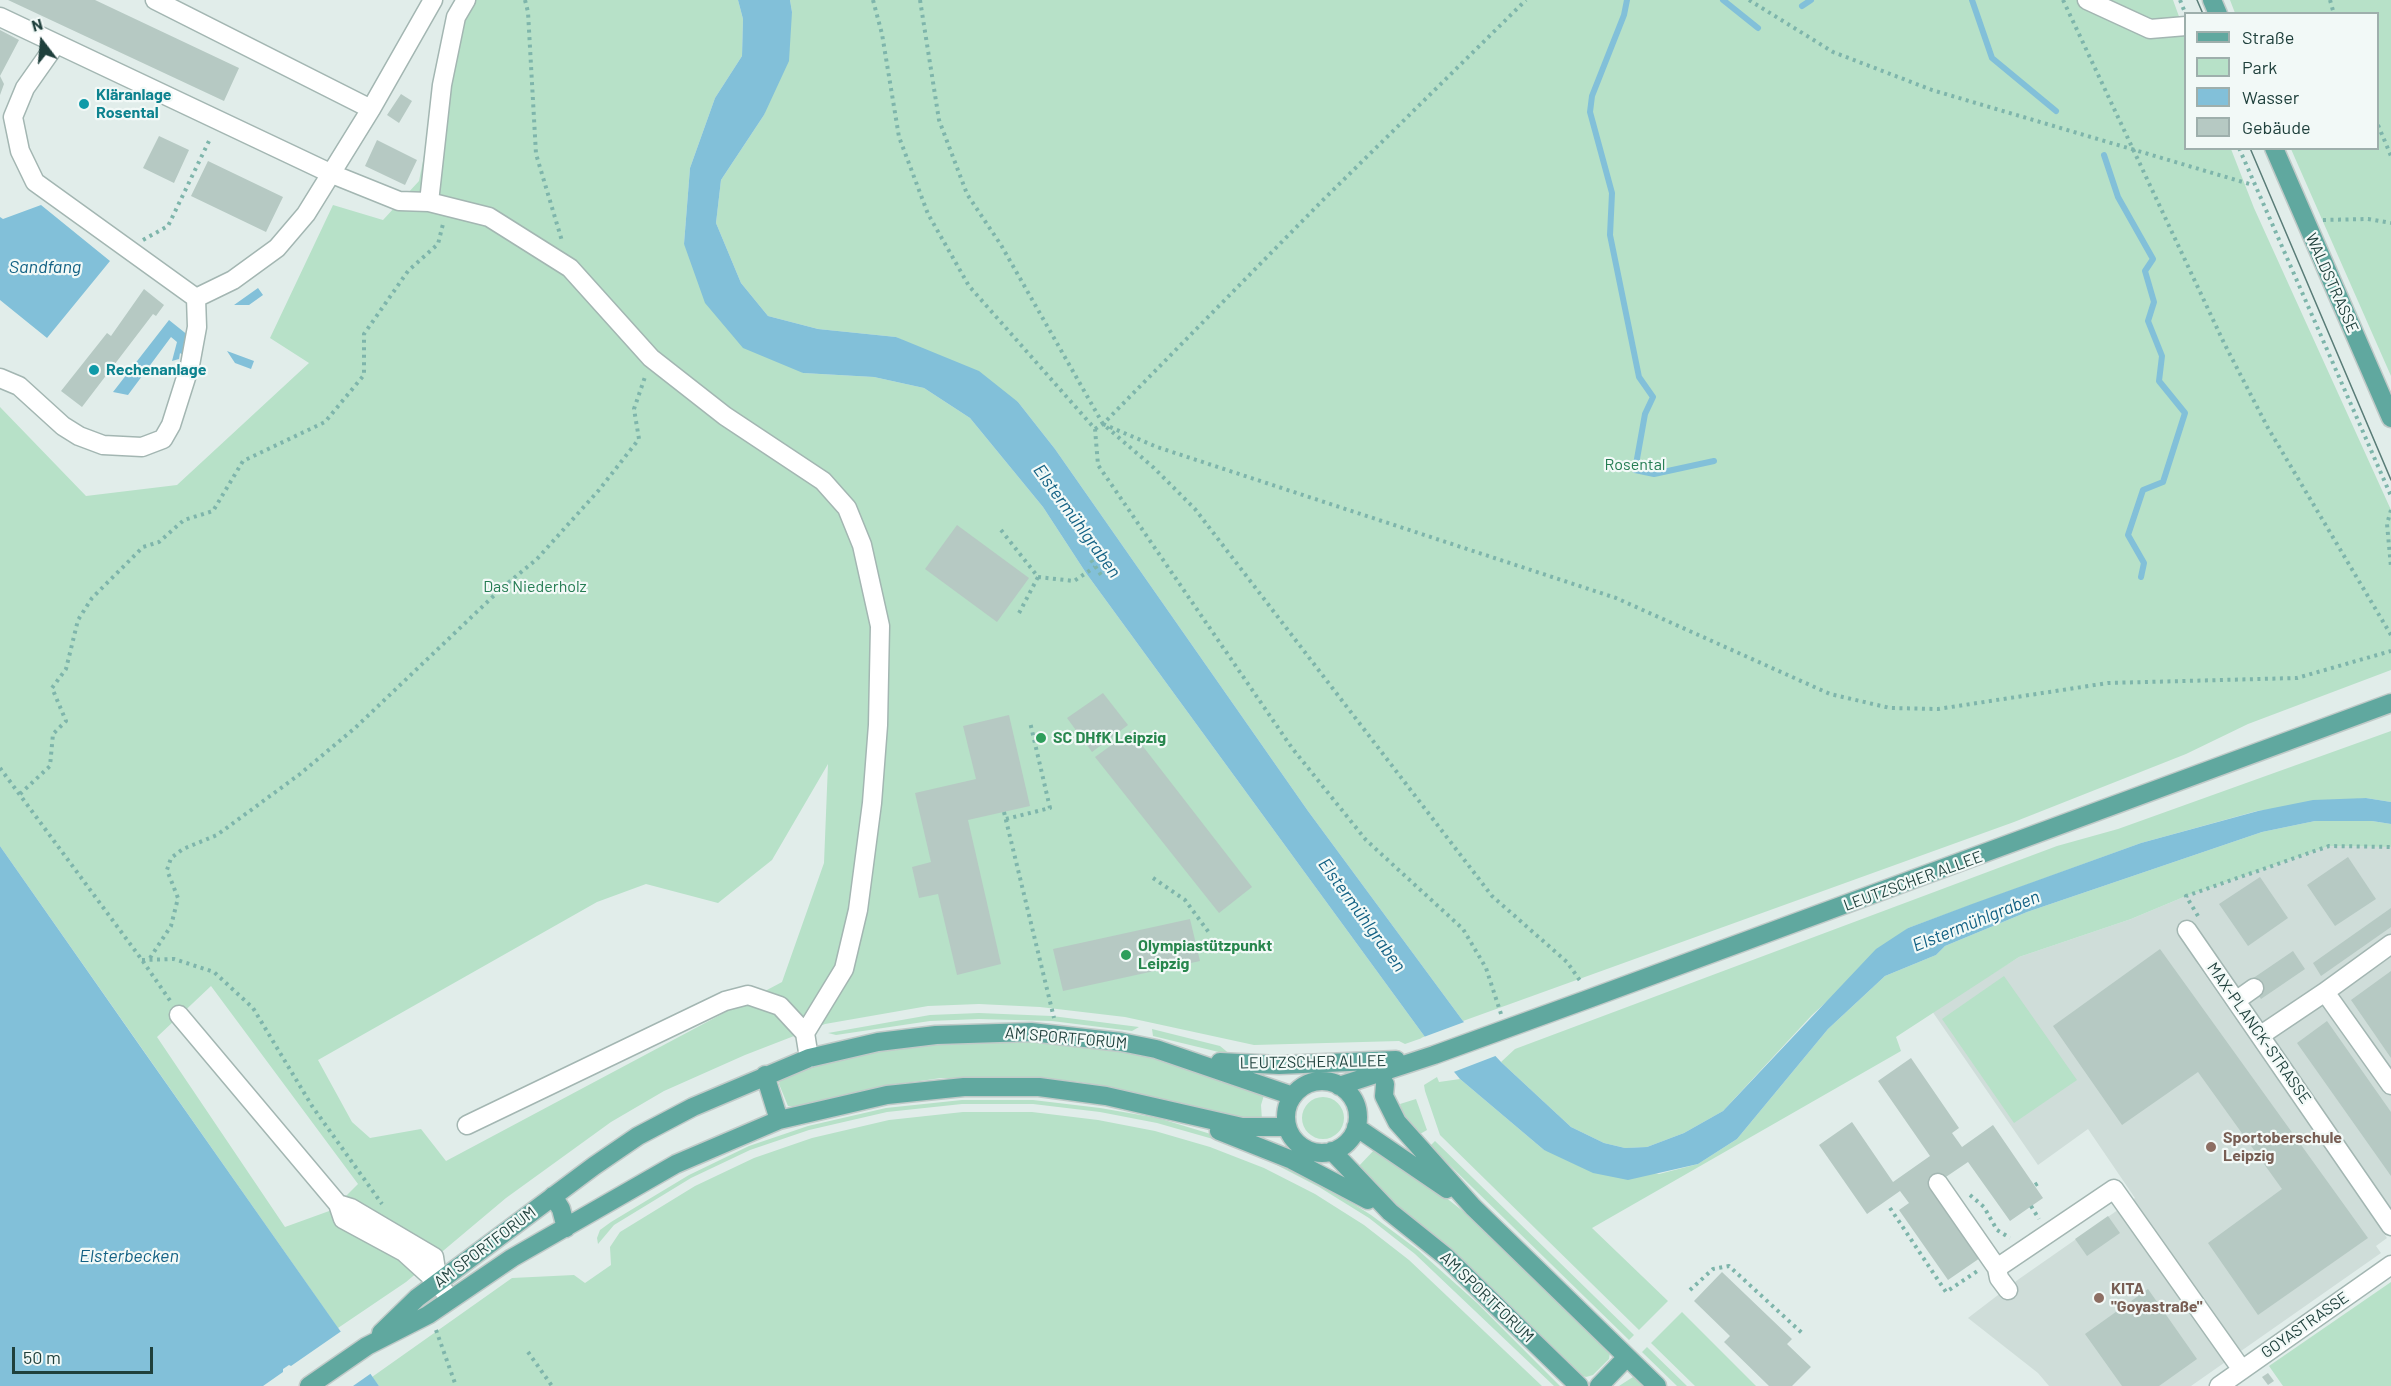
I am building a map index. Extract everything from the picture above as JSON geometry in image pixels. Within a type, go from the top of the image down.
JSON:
[{"type":"main road","name":"WALDSTRASSE","points":[[2275,150],[2391,418]]},
{"type":"main road","name":"LEUTZSCHER ALLEE","points":[[1339,1086],[1434,1055],[1592,998],[2391,703]]},
{"type":"main road","name":"AM SPORTFORUM","points":[[367,1346],[417,1298],[557,1203],[638,1136],[693,1107],[809,1058],[878,1042],[936,1035],[1022,1031],[1156,1049],[1293,1096]]},
{"type":"main road","name":"LEUTZSCHER ALLEE","points":[[1156,1049],[1247,1065],[1386,1061],[1434,1055]]},
{"type":"main road","name":"LEUTZSCHER ALLEE","points":[[1355,1105],[1384,1084],[1434,1055]]},
{"type":"main road","points":[[765,1075],[779,1120]]},
{"type":"main road","points":[[1319,1081],[1339,1086],[1355,1105],[1356,1127],[1347,1142],[1332,1151],[1321,1153],[1300,1146],[1287,1127],[1286,1116],[1293,1096],[1309,1084],[1319,1081]]},
{"type":"main road","points":[[1384,1084],[1384,1096],[1397,1122],[1473,1207],[1657,1386]]},
{"type":"main road","name":"AM SPORTFORUM","points":[[367,1346],[431,1320],[450,1299],[512,1258],[676,1164],[779,1120],[886,1095],[964,1087],[1039,1087],[1106,1096],[1172,1113],[1242,1127],[1287,1127]]},
{"type":"main road","name":"AM SPORTFORUM","points":[[1172,1113],[1292,1160],[1390,1212]]},
{"type":"main road","points":[[1356,1127],[1473,1207]]},
{"type":"main road","name":"AM SPORTFORUM","points":[[1332,1151],[1390,1212],[1445,1256],[1579,1386]]},
{"type":"main road","name":"AM SPORTFORUM","points":[[557,1203],[590,1215]]},
{"type":"main road","name":"AM SPORTFORUM","points":[[557,1203],[566,1228]]},
{"type":"main road","points":[[309,1386],[367,1346]]},
{"type":"main road","points":[[1599,1386],[1627,1357]]},
{"type":"street","points":[[155,0],[371,109]]},
{"type":"street","points":[[196,298],[233,280],[277,248],[306,214],[371,109],[433,0]]},
{"type":"street","points":[[429,202],[442,85],[456,17],[466,0]]},
{"type":"street","points":[[2087,0],[2151,29],[2184,26]]},
{"type":"street","points":[[0,17],[332,174],[399,201],[429,202],[489,217],[570,268],[651,358],[725,416],[823,481],[847,508],[862,545],[880,626],[878,725],[872,803],[858,910],[844,969],[805,1034]]},
{"type":"street","points":[[56,44],[25,88],[13,117],[20,151],[35,182],[196,298]]},
{"type":"street","points":[[0,378],[18,386],[63,426],[103,445],[142,447],[163,439],[171,425],[190,365],[197,327],[196,298]]},
{"type":"street","name":"MAX-PLANCK-STRASSE","points":[[2187,930],[2391,1226]]},
{"type":"street","points":[[2261,1035],[2391,944]]},
{"type":"street","points":[[2237,1000],[2254,988]]},
{"type":"street","points":[[2325,992],[2391,1085]]},
{"type":"street","points":[[467,1125],[725,1001],[748,995],[780,1006],[805,1034],[809,1058]]},
{"type":"street","points":[[179,1015],[338,1204],[351,1208],[434,1257],[438,1283],[450,1299]]},
{"type":"street","points":[[1995,1265],[2114,1189],[2242,1370]]},
{"type":"street","points":[[1943,1190],[1995,1265],[1999,1278],[2008,1290]]},
{"type":"street","name":"GOYASTRASSE","points":[[2219,1386],[2391,1265]]},
{"type":"path","points":[[525,0],[528,12],[536,154],[570,268]]},
{"type":"path","points":[[873,0],[882,34],[898,137],[928,214],[969,286],[1095,429],[1098,465],[1292,748],[1366,840],[1463,929],[1486,968],[1507,1028]]},
{"type":"path","points":[[920,0],[939,120],[967,194],[1001,245],[1103,424],[1154,468],[1195,509],[1492,896],[1567,963],[1592,998]]},
{"type":"path","points":[[1095,429],[1103,424],[1322,201],[1526,0]]},
{"type":"path","points":[[1749,0],[1833,52],[1932,90],[2253,185]]},
{"type":"path","points":[[2063,0],[2224,343],[2268,428],[2391,635]]},
{"type":"path","points":[[2379,127],[2391,156]]},
{"type":"path","points":[[128,247],[168,226],[209,141]]},
{"type":"path","points":[[2240,150],[2253,185],[2391,496]]},
{"type":"path","points":[[20,795],[51,766],[53,734],[66,721],[52,688],[66,669],[78,620],[92,598],[143,547],[159,542],[184,520],[213,510],[243,461],[325,422],[364,375],[364,334],[408,271],[438,244],[444,218],[429,202]]},
{"type":"path","points":[[2306,224],[2330,218],[2391,223]]},
{"type":"path","points":[[150,958],[171,926],[178,898],[167,870],[171,858],[183,849],[217,835],[300,774],[355,728],[503,587],[537,559],[599,490],[639,439],[634,410],[651,358]]},
{"type":"path","points":[[1103,424],[1157,447],[1616,598],[1830,693],[1890,708],[1938,709],[2108,682],[2297,678],[2391,651]]},
{"type":"path","points":[[2391,510],[2387,524],[2391,567]]},
{"type":"path","points":[[1001,530],[1038,577],[1074,581],[1095,567]]},
{"type":"path","points":[[1091,560],[1101,575]]},
{"type":"path","points":[[1018,615],[1038,577]]},
{"type":"path","points":[[1006,819],[1050,808],[1030,722]]},
{"type":"path","points":[[0,768],[142,960],[179,1015]]},
{"type":"path","points":[[1004,812],[1058,1035]]},
{"type":"path","points":[[2187,930],[2202,922],[2186,896],[2329,846],[2391,847]]},
{"type":"path","points":[[1153,878],[1185,900],[1210,934]]},
{"type":"path","points":[[142,960],[174,959],[214,972],[254,1008],[312,1106],[384,1207]]},
{"type":"path","points":[[2035,1185],[2040,1182]]},
{"type":"path","points":[[1943,1190],[1970,1195],[1984,1207],[1997,1230],[2018,1241]]},
{"type":"path","points":[[2031,1206],[2043,1224]]},
{"type":"path","points":[[1890,1208],[1946,1292],[1995,1265]]},
{"type":"path","points":[[1690,1290],[1713,1269],[1729,1266],[1802,1333]]},
{"type":"path","points":[[431,1320],[456,1386]]},
{"type":"path","points":[[528,1352],[552,1386]]},
{"type":"shaded area","points":[[2329,846],[2391,847],[2391,1226],[2237,1000],[2196,962],[2387,1238],[2376,1246],[2381,1253],[2191,1386],[2049,1386],[2038,1373],[1968,1318],[2019,1279],[2135,1198],[2088,1129],[2038,1165],[1932,1011],[2019,957],[2131,919],[2186,896]]},
{"type":"green space","name":"Das Niederholz","points":[[455,0],[738,0],[743,19],[742,56],[715,98],[690,168],[684,244],[803,373],[874,377],[924,388],[970,418],[1043,507],[1086,573],[1425,1037],[1405,1044],[1399,1041],[1254,1045],[1125,1017],[1040,1007],[979,1004],[928,1006],[825,1024],[745,1055],[664,1091],[611,1122],[506,1198],[406,1282],[338,1328],[0,846],[0,407],[86,496],[177,485],[309,363],[270,338],[333,205],[383,220],[419,181]],"holes":[[[828,764],[824,863],[782,982],[446,1161],[421,1129],[370,1138],[352,1122],[318,1060],[597,902],[646,884],[718,903],[772,860]],[[211,986],[358,1184],[332,1210],[285,1227],[157,1037]]]},
{"type":"green space","name":"Rosental","points":[[790,0],[2173,0],[2184,30],[2184,150],[2231,150],[2254,208],[2391,510],[2391,670],[2248,724],[2186,754],[2014,822],[1463,1021],[1308,811],[1055,449],[1018,402],[896,337],[818,329],[768,316],[741,283],[716,223],[721,180],[764,115],[792,12]]},
{"type":"green space","points":[[2230,0],[2391,0],[2391,376],[2291,150],[2379,150],[2379,12],[2235,12]]},
{"type":"green space","points":[[2391,731],[2391,802],[2366,798],[2257,811],[2141,843],[1908,928],[1812,1015],[1723,1111],[1684,1133],[1647,1147],[1625,1148],[1604,1143],[1571,1127],[1501,1062],[1515,1049],[2057,846],[2118,829]]},
{"type":"green space","points":[[2315,821],[2372,821],[2391,824],[2391,847],[2329,846],[2186,896],[2131,919],[2019,957],[1896,1037],[1901,1051],[1592,1228],[1668,1301],[1639,1330],[1440,1135],[1425,1091],[1424,1085],[1437,1077],[1439,1082],[1460,1079],[1544,1150],[1659,1174],[1698,1164],[1737,1139],[1828,1029],[1885,976],[1936,955],[1945,946],[2027,912],[2262,832]]},
{"type":"green space","points":[[2004,976],[2077,1080],[2014,1123],[1942,1019]]},
{"type":"green space","points":[[979,1013],[1052,1016],[1139,1027],[1132,1031],[1052,1021],[979,1019],[930,1021],[836,1035],[828,1033],[930,1015]]},
{"type":"green space","points":[[1152,1029],[1220,1046],[1231,1055],[1153,1036]]},
{"type":"green space","points":[[1021,1040],[1130,1053],[1184,1066],[1265,1092],[1261,1105],[1262,1120],[1241,1121],[1168,1100],[1080,1082],[1042,1078],[941,1078],[885,1086],[796,1107],[788,1106],[779,1084],[784,1072],[879,1049],[938,1042]]},
{"type":"green space","points":[[1323,1097],[1338,1103],[1344,1118],[1338,1133],[1323,1139],[1308,1133],[1302,1118],[1308,1103]]},
{"type":"green space","points":[[1416,1099],[1427,1130],[1420,1134],[1404,1117],[1400,1104]]},
{"type":"green space","points":[[962,1100],[1033,1100],[1158,1118],[1214,1135],[1321,1183],[1371,1215],[1418,1250],[1477,1303],[1560,1386],[1554,1386],[1415,1254],[1369,1218],[1319,1187],[1267,1160],[1213,1139],[1157,1123],[1100,1112],[1033,1104],[962,1104],[887,1112],[809,1130],[750,1150],[691,1178],[614,1225],[598,1244],[597,1238],[600,1230],[611,1222],[689,1175],[749,1146],[808,1126],[886,1108]]},
{"type":"green space","points":[[963,1112],[1032,1112],[1098,1120],[1155,1131],[1210,1147],[1264,1168],[1315,1194],[1364,1225],[1409,1260],[1542,1386],[379,1386],[372,1377],[512,1278],[574,1275],[585,1283],[611,1265],[610,1247],[620,1232],[695,1186],[754,1158],[812,1138],[889,1120]]},
{"type":"green space","points":[[1435,1141],[1634,1335],[1629,1340],[1430,1146]]},
{"type":"green space","points":[[1376,1148],[1478,1223],[1610,1352],[1609,1359],[1593,1375],[1586,1377],[1580,1375],[1453,1251],[1385,1197],[1357,1168]]},
{"type":"green space","points":[[2391,1282],[2391,1386],[2283,1386],[2269,1366]]},
{"type":"green space","points":[[1682,1312],[1756,1386],[1695,1386],[1651,1343]]},
{"type":"green space","points":[[1647,1347],[1687,1386],[1677,1386],[1642,1352]]},
{"type":"green space","points":[[1633,1377],[1638,1378],[1647,1386],[1619,1386]]},
{"type":"water","name":"Elstermühlgraben","points":[[738,0],[790,0],[792,12],[789,61],[764,115],[721,180],[716,223],[741,283],[768,316],[818,329],[896,337],[979,371],[1018,402],[1055,449],[1308,811],[1463,1021],[1501,1062],[1571,1127],[1604,1143],[1625,1148],[1647,1147],[1684,1133],[1723,1111],[1876,949],[1908,928],[1972,904],[2141,843],[2258,811],[2313,800],[2366,798],[2391,802],[2391,824],[2372,821],[2315,821],[2262,832],[2027,912],[1945,946],[1936,955],[1885,976],[1828,1029],[1737,1139],[1698,1164],[1628,1180],[1593,1173],[1544,1150],[1460,1079],[1425,1037],[1086,573],[1043,507],[970,418],[924,388],[874,377],[803,373],[743,348],[705,303],[684,244],[690,168],[715,98],[742,56],[743,19]]},
{"type":"water","name":"Sandfang","points":[[41,205],[110,261],[47,338],[0,300],[0,217],[3,219]]},
{"type":"water","points":[[258,288],[263,295],[249,305],[234,305]]},
{"type":"water","points":[[169,320],[189,336],[184,356],[180,353],[179,359],[172,361],[177,342],[171,337],[128,395],[113,392]]},
{"type":"water","points":[[227,351],[254,361],[251,369],[235,363]]},
{"type":"water","name":"Elsterbecken","points":[[0,846],[140,1046],[379,1386],[0,1386]]},
{"type":"pier","points":[[1467,1021],[1498,1055],[1451,1073],[1421,1038]]},
{"type":"pier","points":[[343,1330],[373,1372],[353,1386],[263,1386],[283,1372],[283,1369],[291,1366]]},
{"type":"building","points":[[8,0],[95,0],[239,68],[224,101]]},
{"type":"building","points":[[0,30],[19,40],[0,76]]},
{"type":"building","points":[[0,76],[4,84],[0,95]]},
{"type":"building","points":[[401,94],[412,101],[399,123],[387,115]]},
{"type":"building","points":[[159,136],[189,150],[174,183],[143,168]]},
{"type":"building","points":[[377,140],[417,160],[405,185],[365,166]]},
{"type":"building","points":[[208,161],[283,197],[266,232],[191,196]]},
{"type":"building","name":"Rechenanlage","points":[[144,289],[164,305],[156,316],[153,314],[82,407],[61,391],[107,333],[111,336]]},
{"type":"building","points":[[957,525],[1029,578],[997,622],[925,569]]},
{"type":"building","points":[[1103,693],[1128,725],[1092,752],[1067,718]]},
{"type":"building","points":[[1009,715],[1030,806],[968,820],[1001,964],[957,975],[938,894],[919,898],[912,867],[931,862],[915,793],[976,779],[963,726]]},
{"type":"building","points":[[1131,731],[1252,887],[1219,913],[1095,757]]},
{"type":"building","points":[[2348,857],[2376,899],[2335,926],[2307,885]]},
{"type":"building","points":[[2260,877],[2288,918],[2248,946],[2219,904]]},
{"type":"building","points":[[2391,908],[2391,927],[2321,976],[2313,963]]},
{"type":"building","name":"Olympiastützpunkt Leipzig","points":[[1190,919],[1200,961],[1063,991],[1053,949]]},
{"type":"building","points":[[2160,949],[2368,1238],[2258,1315],[2208,1243],[2282,1189],[2198,1072],[2122,1125],[2053,1026]]},
{"type":"building","points":[[2293,951],[2305,969],[2261,999],[2249,981]]},
{"type":"building","points":[[2391,971],[2391,1058],[2351,1000]]},
{"type":"building","points":[[2327,1021],[2391,1112],[2391,1176],[2297,1043]]},
{"type":"building","points":[[1911,1058],[1959,1128],[1952,1133],[1962,1147],[1993,1125],[2043,1198],[2010,1221],[1968,1162],[1931,1187],[1980,1258],[1948,1280],[1899,1210],[1909,1203],[1900,1191],[1867,1214],[1819,1145],[1852,1122],[1893,1182],[1930,1156],[1878,1081]]},
{"type":"building","points":[[2108,1216],[2120,1233],[2087,1256],[2075,1239]]},
{"type":"building","points":[[1722,1272],[1792,1339],[1787,1344],[1811,1367],[1792,1386],[1769,1386],[1724,1342],[1730,1336],[1694,1301]]},
{"type":"building","points":[[2148,1289],[2197,1359],[2159,1386],[2122,1386],[2085,1334]]},
{"type":"building","points":[[2268,1373],[2274,1381],[2268,1385],[2262,1377]]},
{"type":"waterway","points":[[1627,0],[1624,15],[1592,96],[1590,112],[1612,193],[1610,235],[1639,377],[1653,397],[1645,414],[1635,470],[1654,474],[1714,461]]},
{"type":"waterway","points":[[1723,0],[1758,28]]},
{"type":"waterway","points":[[1802,6],[1811,0]]},
{"type":"waterway","points":[[1972,0],[1992,58],[2056,111]]},
{"type":"waterway","points":[[2104,155],[2118,197],[2153,259],[2145,271],[2154,302],[2148,321],[2162,356],[2159,381],[2185,413],[2163,482],[2143,490],[2128,535],[2144,563],[2141,577]]},
{"type":"tram line","points":[[2197,0],[2202,12]]},
{"type":"tram line","points":[[2251,150],[2391,480]]},
{"type":"place","name":"Kläranlage Rosental","points":[[84,104]]},
{"type":"place","name":"Rechenanlage","points":[[94,370]]},
{"type":"place","name":"SC DHfK Leipzig","points":[[1041,738]]},
{"type":"place","name":"Olympiastützpunkt Leipzig","points":[[1126,955]]},
{"type":"place","name":"Sportoberschule Leipzig","points":[[2211,1147]]},
{"type":"place","name":"KITA \"Goyastraße\"","points":[[2099,1298]]}]
